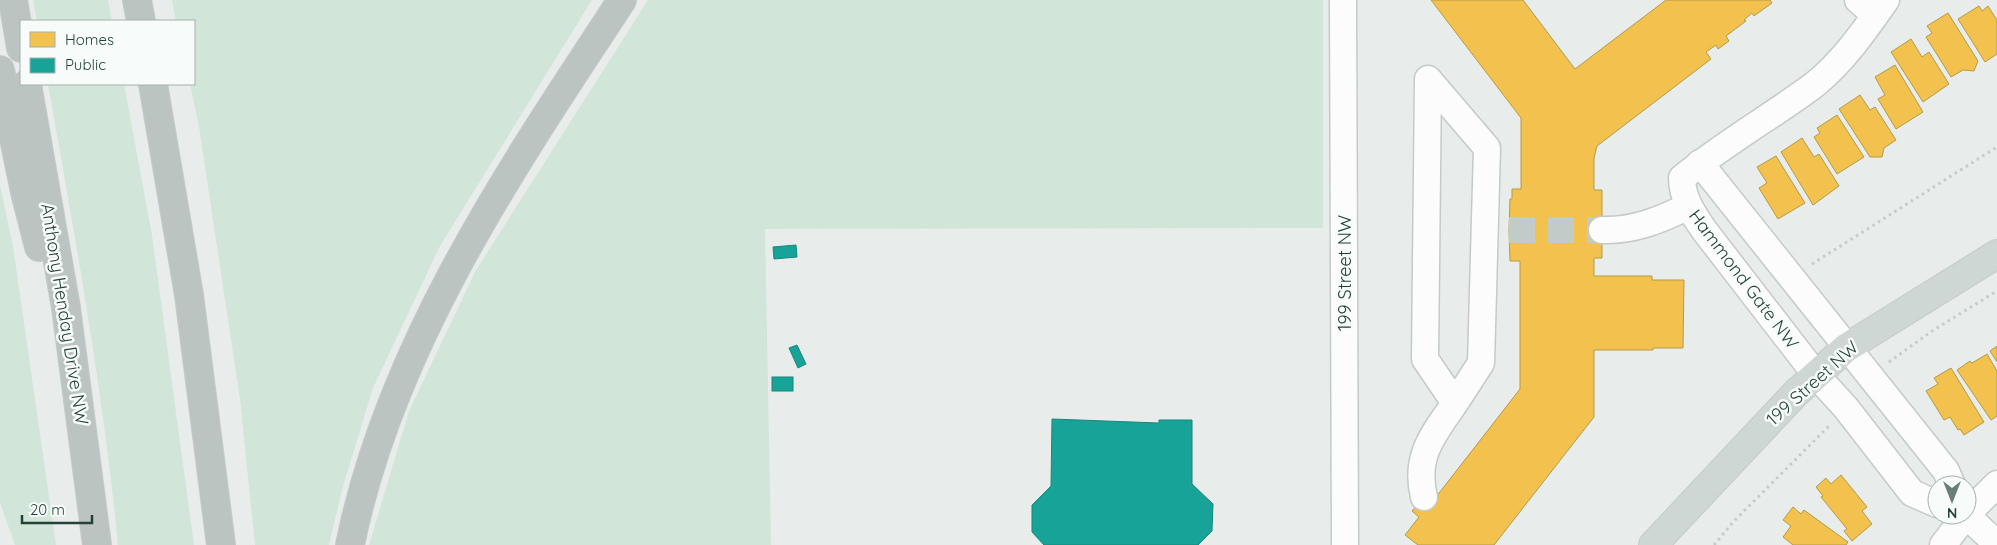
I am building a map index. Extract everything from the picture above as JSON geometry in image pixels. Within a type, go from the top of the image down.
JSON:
[{"type":"highway","points":[[12,0],[20,43]]},
{"type":"highway","points":[[137,0],[141,20]]},
{"type":"highway","points":[[350,545],[356,516],[389,415],[431,311],[516,164],[622,0]]},
{"type":"highway","points":[[0,70],[25,192],[79,397]]},
{"type":"highway","name":"Anthony Henday Drive NW","points":[[28,85],[66,308],[97,545]]},
{"type":"highway","points":[[153,85],[189,295],[221,545]]},
{"type":"main road","name":"199 Street NW","points":[[1653,545],[1816,375],[1846,348],[1997,254]]},
{"type":"street","name":"199 Street NW","points":[[1343,0],[1345,545]]},
{"type":"street","points":[[1691,170],[1815,84],[1857,41],[1873,5]]},
{"type":"street","points":[[1424,496],[1421,485],[1422,456],[1481,362],[1498,231],[1487,148],[1428,79],[1425,359],[1455,403]]},
{"type":"street","name":"Hammond Gate NW","points":[[1927,500],[1912,493],[1846,408],[1816,375],[1704,230],[1683,193],[1691,170],[1873,380],[1948,475]]},
{"type":"street","points":[[1602,230],[1621,230],[1655,222],[1689,206]]},
{"type":"street","points":[[1977,504],[1997,484]]},
{"type":"street","points":[[1943,545],[1958,525]]},
{"type":"street","points":[[1977,525],[1997,544]]},
{"type":"path","points":[[1812,264],[1997,147]]},
{"type":"path","points":[[1873,380],[1897,355],[1997,291]]},
{"type":"path","points":[[1714,545],[1734,521],[1821,436],[1846,408]]},
{"type":"green space","points":[[33,0],[108,0],[112,20],[37,20]]},
{"type":"green space","points":[[172,0],[592,0],[440,246],[373,388],[342,490],[329,545],[255,545],[240,399],[199,127],[190,85],[195,85],[195,20],[176,20]]},
{"type":"green space","points":[[648,0],[1323,0],[1323,228],[765,229],[771,545],[369,545],[409,411],[476,270]]},
{"type":"green space","points":[[48,85],[124,85],[152,235],[194,545],[118,545],[105,429],[78,256]]},
{"type":"green space","points":[[0,185],[13,246],[56,545],[15,545],[0,503]]},
{"type":"building: Homes","points":[[1431,0],[1523,0],[1575,69],[1666,0],[1770,0],[1772,3],[1754,16],[1752,13],[1744,20],[1746,21],[1726,36],[1729,41],[1718,49],[1716,45],[1706,52],[1711,59],[1597,146],[1594,158],[1594,190],[1602,190],[1602,258],[1594,258],[1594,276],[1652,276],[1652,280],[1684,280],[1683,348],[1594,350],[1594,417],[1494,545],[1418,545],[1405,535],[1419,517],[1412,511],[1424,497],[1436,497],[1520,389],[1520,261],[1510,261],[1509,230],[1512,189],[1521,189],[1521,118]]},
{"type":"building: Homes","points":[[1979,6],[1982,11],[1988,6],[1997,20],[1997,54],[1985,62],[1958,19]]},
{"type":"building: Homes","points":[[1948,13],[1978,61],[1974,71],[1963,70],[1951,77],[1926,37],[1932,33],[1927,26]]},
{"type":"building: Homes","points":[[1911,39],[1922,57],[1929,52],[1949,84],[1923,102],[1891,52]]},
{"type":"building: Homes","points":[[1895,65],[1923,112],[1896,129],[1878,99],[1885,95],[1875,77]]},
{"type":"building: Homes","points":[[1860,95],[1870,110],[1875,107],[1896,140],[1884,148],[1882,157],[1870,157],[1839,109]]},
{"type":"building: Homes","points":[[1837,115],[1864,157],[1837,174],[1814,137],[1820,133],[1817,128]]},
{"type":"building: Homes","points":[[1802,138],[1814,157],[1819,154],[1839,186],[1813,205],[1781,152]]},
{"type":"building: Homes","points":[[1776,156],[1805,203],[1778,219],[1759,188],[1767,183],[1757,167]]},
{"type":"building: Homes","points":[[1997,346],[1997,362],[1990,351]]},
{"type":"building: Homes","points":[[1987,354],[1997,371],[1997,416],[1991,420],[1957,370],[1970,361],[1972,363]]},
{"type":"building: Homes","points":[[1951,368],[1984,422],[1964,435],[1960,429],[1958,430],[1950,417],[1944,420],[1926,391],[1938,384],[1934,378]]},
{"type":"building: Homes","points":[[1841,475],[1867,507],[1862,511],[1872,524],[1852,541],[1844,531],[1847,529],[1821,497],[1823,496],[1816,487],[1826,478],[1831,484]]},
{"type":"building: Homes","points":[[1793,507],[1801,514],[1804,510],[1848,542],[1846,545],[1793,545],[1783,537],[1791,526],[1783,520]]},
{"type":"building: Public","points":[[796,245],[797,257],[774,259],[773,247]]},
{"type":"building: Public","points":[[797,345],[806,364],[798,368],[789,348]]},
{"type":"building: Public","points":[[772,377],[793,377],[793,391],[772,391]]},
{"type":"building: Public","points":[[1052,419],[1159,423],[1159,420],[1192,420],[1192,484],[1213,504],[1212,531],[1198,545],[1044,545],[1032,532],[1032,505],[1051,486]]},
{"type":"tunnel","points":[[1509,230],[1602,230]]}]
